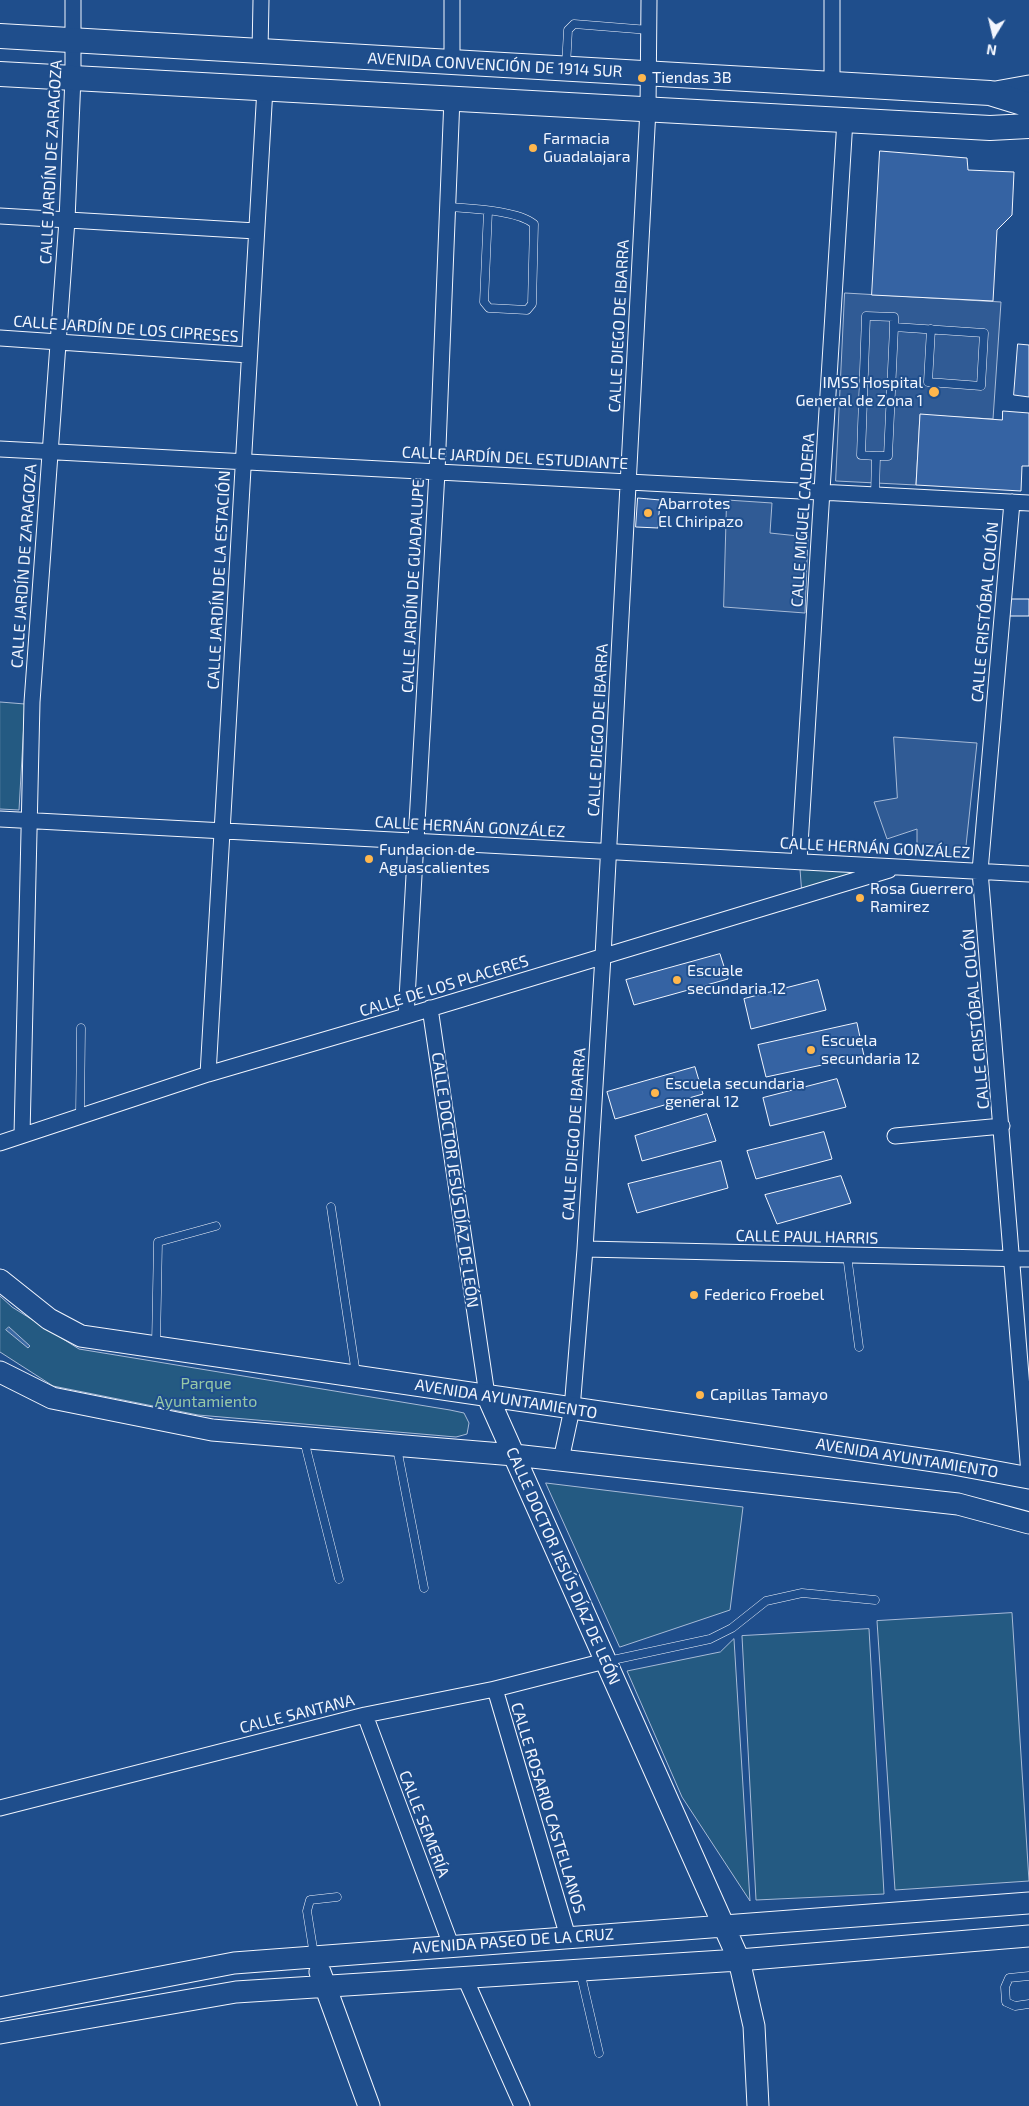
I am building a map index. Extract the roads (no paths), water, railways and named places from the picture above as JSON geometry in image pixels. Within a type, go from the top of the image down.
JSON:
[{"type":"main road","name":"AVENIDA CONVENCIÓN DE 1914 SUR","points":[[0,36],[1014,96]]},
{"type":"main road","points":[[0,74],[1015,130]]},
{"type":"main road","name":"AVENIDA AYUNTAMIENTO","points":[[0,1280],[50,1319],[81,1336],[948,1463],[1029,1478]]},
{"type":"main road","points":[[0,1372],[52,1398],[212,1430],[514,1455],[958,1504],[1029,1523]]},
{"type":"main road","name":"CALLE DOCTOR JESÚS DÍAZ DE LEÓN","points":[[487,1395],[739,1960],[754,2026],[758,2106]]},
{"type":"main road","name":"AVENIDA PASEO DE LA CRUZ","points":[[0,2008],[234,1962],[1029,1903]]},
{"type":"main road","name":"AVENIDA PASEO DE LA CRUZ","points":[[0,2033],[236,1992],[739,1960],[1029,1936]]},
{"type":"main road","points":[[315,1957],[369,2106]]},
{"type":"street","name":"CALLE JARDÍN DE ZARAGOZA","points":[[22,1135],[32,702],[67,220],[73,78],[73,0]]},
{"type":"street","points":[[260,51],[261,0]]},
{"type":"street","points":[[452,0],[452,62]]},
{"type":"street","name":"CALLE DIEGO DE IBARRA","points":[[561,1460],[572,1409],[585,1249],[603,956],[648,109],[649,0]]},
{"type":"street","points":[[832,0],[832,84]]},
{"type":"street","name":"CALLE JARDÍN DE LA ESTACIÓN","points":[[208,1074],[265,88]]},
{"type":"street","name":"CALLE JARDÍN DE GUADALUPE","points":[[406,1016],[437,472],[452,98]]},
{"type":"street","name":"CALLE MIGUEL CALDERA","points":[[799,861],[846,120]]},
{"type":"street","points":[[0,216],[256,231]]},
{"type":"street","name":"CALLE JARDÍN DE LOS CIPRESES","points":[[0,338],[249,355]]},
{"type":"street","name":"CALLE JARDÍN DEL ESTUDIANTE","points":[[0,449],[1029,503]]},
{"type":"street","name":"CALLE CRISTÓBAL COLÓN","points":[[1012,502],[980,871],[1029,1474]]},
{"type":"street","name":"CALLE HERNÁN GONZÁLEZ","points":[[0,820],[1029,874]]},
{"type":"street","name":"CALLE DE LOS PLACERES","points":[[0,1143],[208,1074],[900,867]]},
{"type":"street","name":"CALLE DOCTOR JESÚS DÍAZ DE LEÓN","points":[[430,1008],[487,1395]]},
{"type":"street","points":[[895,1136],[1002,1126]]},
{"type":"street","name":"CALLE PAUL HARRIS","points":[[585,1249],[1029,1259]]},
{"type":"street","name":"CALLE SANTANA","points":[[0,1808],[365,1715],[495,1689],[605,1661]]},
{"type":"street","name":"CALLE ROSARIO CASTELLANOS","points":[[495,1689],[568,1937]]},
{"type":"street","name":"CALLE SEMERÍA","points":[[365,1715],[451,1945]]},
{"type":"street","points":[[464,1976],[522,2106]]},
{"type":"lane","points":[[566,68],[568,30],[574,24],[649,30]]},
{"type":"lane","points":[[449,207],[488,211],[528,219],[534,224],[532,304],[527,310],[489,308],[484,302],[488,211]]},
{"type":"lane","points":[[866,316],[894,317],[888,456],[876,456],[860,455],[866,316]]},
{"type":"lane","points":[[894,327],[931,329],[984,333],[981,386],[928,382],[931,329]]},
{"type":"lane","points":[[875,495],[876,456]]},
{"type":"lane","points":[[80,1116],[81,1028]]},
{"type":"lane","points":[[331,1207],[357,1376]]},
{"type":"lane","points":[[156,1347],[158,1242],[216,1226]]},
{"type":"lane","points":[[847,1255],[859,1347]]},
{"type":"lane","points":[[304,1438],[340,1579]]},
{"type":"lane","points":[[396,1446],[424,1588]]},
{"type":"lane","points":[[605,1661],[710,1638],[732,1628],[766,1601],[802,1593],[875,1600]]},
{"type":"lane","points":[[315,1957],[307,1911],[308,1904],[310,1900],[337,1897]]},
{"type":"lane","points":[[580,1969],[599,2053]]},
{"type":"lane","points":[[1029,1976],[1008,1978],[1005,1987],[1006,2002],[1014,2006],[1029,2004]]},
{"type":"place","name":"Tiendas 3B","points":[[642,78]]},
{"type":"place","name":"Farmacia Guadalajara","points":[[533,148]]},
{"type":"place","name":"IMSS Hospital General de Zona 1","points":[[934,392]]},
{"type":"place","name":"Abarrotes El Chiripazo","points":[[648,513]]},
{"type":"place","name":"Fundacion de Aguascalientes","points":[[369,859]]},
{"type":"place","name":"Rosa Guerrero Ramirez","points":[[860,898]]},
{"type":"place","name":"Escuale secundaria 12","points":[[677,980]]},
{"type":"place","name":"Escuela secundaria 12","points":[[811,1050]]},
{"type":"place","name":"Escuela secundaria general 12","points":[[655,1093]]},
{"type":"place","name":"Federico Froebel","points":[[694,1295]]},
{"type":"place","name":"Capillas Tamayo","points":[[700,1395]]},
{"type":"park label","name":"Parque Ayuntamiento","points":[[206,1393]]}]
